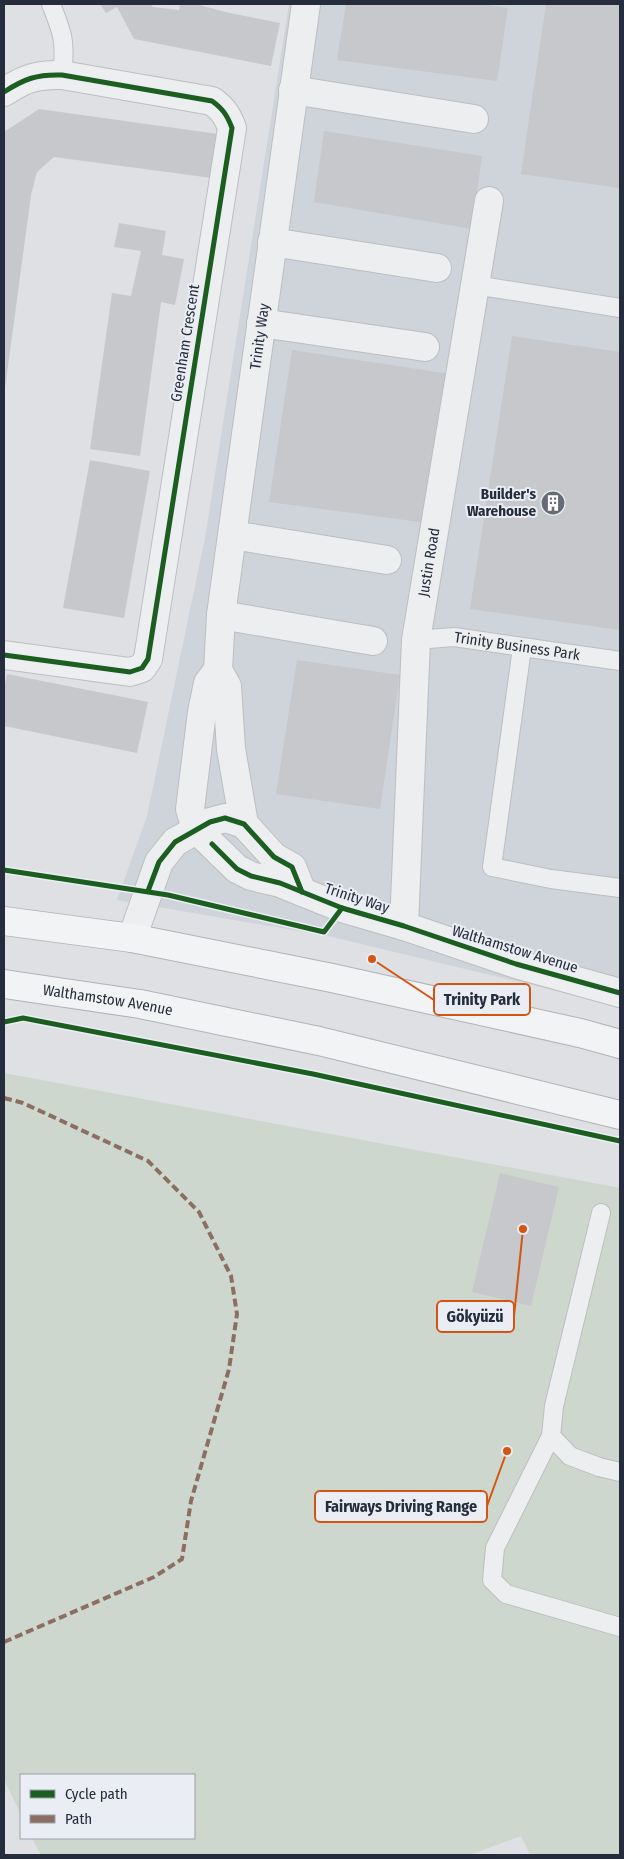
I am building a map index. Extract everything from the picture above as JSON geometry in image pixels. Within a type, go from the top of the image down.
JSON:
[{"type":"highway","points":[[4,921],[132,938],[332,978],[580,1033],[620,1044]]},
{"type":"highway","name":"Walthamstow Avenue","points":[[4,984],[140,1004],[319,1041],[620,1116]]},
{"type":"street","name":"Trinity Way","points":[[302,892],[292,867],[274,857],[244,824],[232,749],[227,686],[218,670],[221,615],[306,4]]},
{"type":"street","name":"Greenham Crescent","points":[[4,92],[22,80],[41,76],[62,75],[212,101],[227,115],[232,128],[148,659],[142,668],[130,672],[4,655]]},
{"type":"street","points":[[293,90],[474,120]]},
{"type":"street","name":"Justin Road","points":[[404,926],[416,640],[489,201]]},
{"type":"street","points":[[272,242],[437,268]]},
{"type":"street","points":[[261,323],[425,347]]},
{"type":"street","points":[[232,535],[387,560]]},
{"type":"street","points":[[221,615],[373,641]]},
{"type":"street","name":"Trinity Way","points":[[218,670],[208,682],[202,712],[190,809],[196,829],[236,869],[251,876],[280,883],[342,908],[404,926]]},
{"type":"street","points":[[132,938],[159,862],[175,842],[210,822],[225,818],[244,824]]},
{"type":"street","name":"Walthamstow Avenue","points":[[404,926],[516,964],[620,993]]},
{"type":"lane","points":[[51,4],[62,31],[65,52],[62,75]]},
{"type":"lane","points":[[475,285],[620,308]]},
{"type":"lane","name":"Trinity Business Park","points":[[416,640],[454,637],[620,661]]},
{"type":"lane","points":[[522,648],[492,867],[551,879],[620,888]]},
{"type":"lane","points":[[601,1213],[554,1406],[551,1436],[495,1548],[492,1580],[506,1594],[620,1627]]},
{"type":"lane","points":[[551,1436],[570,1456],[599,1467],[620,1472]]},
{"type":"shaded area","points":[[289,4],[620,4],[620,1006],[328,936],[117,900],[147,816],[205,538]]},
{"type":"shaded area","points":[[4,1073],[620,1188],[620,1855],[530,1855],[521,1836],[470,1855],[41,1855],[33,1839],[195,1839],[195,1774],[20,1774],[20,1813],[4,1779]]},
{"type":"building","points":[[100,4],[151,4],[153,7],[179,10],[180,4],[196,4],[280,23],[271,66],[134,39],[117,7],[106,13]]},
{"type":"building","points":[[346,4],[482,4],[508,8],[497,81],[337,60]]},
{"type":"building","points":[[546,4],[620,4],[620,188],[521,174]]},
{"type":"building","points":[[39,109],[218,134],[212,178],[54,157],[37,172],[31,195],[4,396],[4,132]]},
{"type":"building","points":[[324,131],[482,156],[472,229],[314,202]]},
{"type":"building","points":[[119,223],[166,231],[162,255],[184,259],[175,305],[161,302],[140,456],[90,449],[112,293],[131,296],[141,251],[114,247]]},
{"type":"building","name":"Builder's Warehouse","points":[[512,336],[620,352],[620,630],[470,609]]},
{"type":"building","points":[[292,350],[450,374],[428,523],[269,502]]},
{"type":"building","points":[[90,460],[150,471],[124,618],[63,608]]},
{"type":"building","points":[[297,660],[400,675],[380,809],[276,794]]},
{"type":"building","points":[[7,674],[148,702],[137,753],[4,726],[4,689]]},
{"type":"building","points":[[500,1173],[559,1187],[531,1306],[472,1292]]},
{"type":"marked path","points":[[4,1098],[23,1103],[148,1161],[199,1212],[231,1276],[237,1314],[229,1369],[191,1501],[182,1559],[154,1577],[4,1642]]},
{"type":"cycle path","points":[[4,92],[31,78],[45,75],[62,75],[212,101],[224,113],[232,128],[148,659],[142,668],[130,672],[4,655]]},
{"type":"cycle path","points":[[148,891],[159,862],[175,842],[210,822],[225,818],[244,824],[274,857],[292,867],[302,892]]},
{"type":"cycle path","points":[[212,844],[237,869],[251,876],[280,883],[342,908],[404,926],[516,964],[620,993]]},
{"type":"cycle path","points":[[4,870],[168,895],[324,932],[342,908]]},
{"type":"cycle path","points":[[4,1022],[23,1018],[313,1074],[620,1141]]},
{"type":"place","name":"Builder's Warehouse","points":[[553,503]]},
{"type":"place","name":"Trinity Park","points":[[372,959]]},
{"type":"place","name":"Gökyüzü","points":[[523,1229]]},
{"type":"place","name":"Fairways Driving Range","points":[[507,1451]]}]
